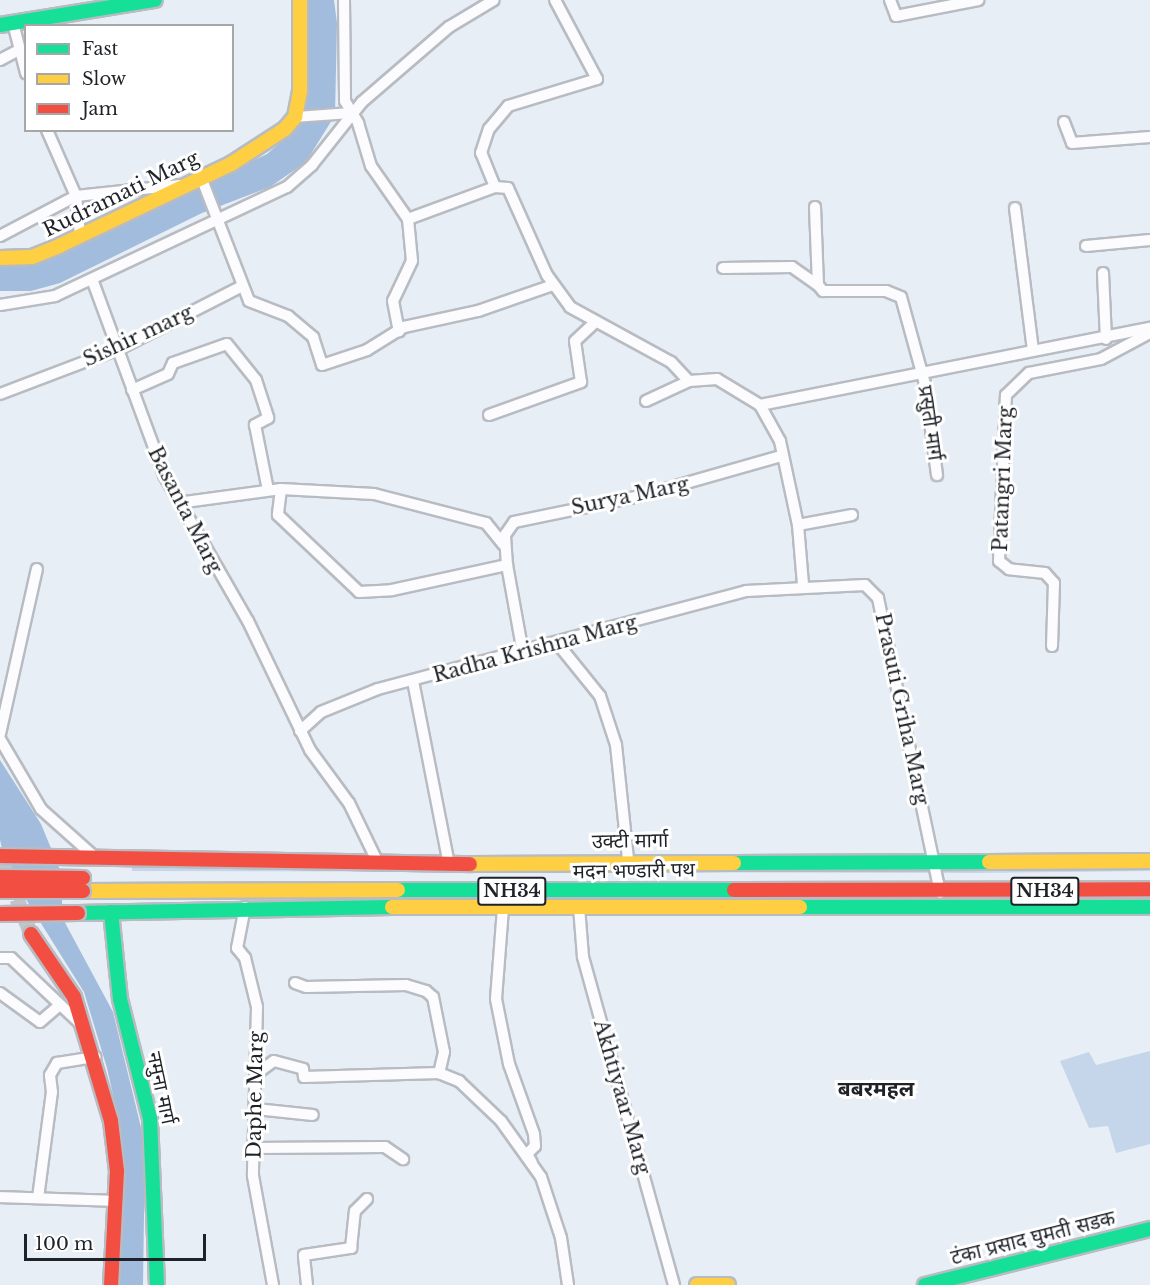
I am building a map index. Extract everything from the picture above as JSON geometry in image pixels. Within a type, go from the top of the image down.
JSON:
[{"type":"main road","points":[[6,24],[155,0]]},
{"type":"main road","points":[[299,118],[300,0]]},
{"type":"main road","name":"Rudramati Marg","points":[[0,258],[32,257],[180,185],[202,179],[264,146],[299,118]]},
{"type":"main road","name":"उक्टी मार्गा","points":[[0,856],[449,864],[628,860],[1150,861]]},
{"type":"main road","name":"मदन भण्डारी पथ","points":[[83,884],[940,885],[1150,876]]},
{"type":"main road","name":"NH34","points":[[0,877],[83,884]]},
{"type":"main road","name":"मदन भण्डारी पथ","points":[[83,884],[112,878],[1150,889]]},
{"type":"main road","name":"NH34","points":[[0,891],[83,884]]},
{"type":"main road","points":[[0,914],[245,907],[940,909],[1150,907]]},
{"type":"main road","name":"नमुना मार्ग","points":[[111,912],[120,999],[150,1118],[157,1279]]},
{"type":"main road","points":[[31,934],[58,967],[96,1057],[111,1121],[117,1171],[113,1201],[110,1284]]},
{"type":"main road","name":"टंका प्रसाद घुमती सडक","points":[[926,1285],[1150,1229]]},
{"type":"main road","points":[[157,1279],[169,1285]]},
{"type":"main road","points":[[697,1285],[728,1285]]},
{"type":"street","points":[[344,0],[344,114]]},
{"type":"street","points":[[0,305],[35,302],[94,278],[216,213],[298,178],[344,114],[448,27],[494,0]]},
{"type":"street","points":[[495,187],[481,153],[489,129],[508,106],[597,79],[555,0]]},
{"type":"street","points":[[890,0],[896,16],[978,0]]},
{"type":"street","points":[[6,24],[19,50],[24,67]]},
{"type":"street","points":[[0,60],[19,50]]},
{"type":"street","points":[[299,118],[344,114],[358,123],[371,166],[408,219],[412,261],[393,301],[399,331]]},
{"type":"street","points":[[1064,122],[1072,144],[1150,137]]},
{"type":"street","points":[[48,132],[76,196],[80,235]]},
{"type":"street","points":[[202,179],[216,213],[240,287],[249,302],[288,316],[313,337],[322,365],[367,350],[399,331],[553,285]]},
{"type":"street","points":[[0,236],[76,196],[180,185]]},
{"type":"street","points":[[408,219],[495,187],[508,188],[553,285],[570,307],[594,323],[671,362],[689,381]]},
{"type":"street","points":[[815,207],[818,285]]},
{"type":"street","points":[[1015,208],[1033,350]]},
{"type":"street","points":[[1086,246],[1150,240]]},
{"type":"street","points":[[723,268],[792,267],[818,285]]},
{"type":"street","points":[[1103,273],[1106,339]]},
{"type":"street","name":"Basanta Marg","points":[[94,278],[122,348],[132,390],[182,508],[248,621],[300,731],[349,803],[377,861]]},
{"type":"street","name":"प्रसुती मार्ग","points":[[818,285],[829,295],[886,291],[902,297],[922,371],[937,475]]},
{"type":"street","name":"Sishir marg","points":[[0,394],[122,348],[240,287]]},
{"type":"street","points":[[489,415],[581,382],[575,341],[594,323]]},
{"type":"street","points":[[760,405],[922,371],[1106,339],[1150,328]]},
{"type":"street","name":"Patangri Marg","points":[[1052,646],[1054,583],[1045,573],[1009,569],[999,561],[1006,395],[1029,373],[1101,359],[1150,333]]},
{"type":"street","points":[[132,390],[168,374],[173,363],[227,344],[256,380],[268,418],[255,425],[268,490]]},
{"type":"street","points":[[646,401],[689,381],[717,379],[760,405],[780,441],[781,456],[798,525],[803,585]]},
{"type":"street","name":"Surya Marg","points":[[507,561],[505,535],[514,522],[644,495],[781,456]]},
{"type":"street","points":[[281,489],[279,515],[359,592],[392,590],[507,561]]},
{"type":"street","points":[[182,508],[185,502],[268,490],[328,489],[432,505],[486,523],[507,561],[523,653]]},
{"type":"street","points":[[798,525],[852,515]]},
{"type":"street","points":[[0,734],[37,569]]},
{"type":"street","name":"Prasuti Griha Marg","points":[[803,585],[852,582],[865,585],[878,598],[937,860],[940,909]]},
{"type":"street","name":"Radha Krishna Marg","points":[[449,864],[412,681],[558,644],[746,591],[803,585]]},
{"type":"street","points":[[558,644],[600,696],[616,745],[628,860]]},
{"type":"street","points":[[300,731],[321,712],[353,697],[412,681]]},
{"type":"street","points":[[0,739],[41,809],[98,859]]},
{"type":"street","name":"Daphe Marg","points":[[245,907],[237,948],[245,958],[257,1007],[256,1109],[252,1176],[273,1285]]},
{"type":"street","name":"Akhtiyaar Marg","points":[[579,907],[583,957],[674,1285]]},
{"type":"street","points":[[503,908],[496,999],[509,1064],[534,1134],[535,1146],[527,1154],[561,1238],[568,1285]]},
{"type":"street","points":[[0,958],[11,958],[57,1008],[83,1027]]},
{"type":"street","points":[[295,983],[306,987],[406,985],[426,991],[433,997],[444,1052],[440,1073]]},
{"type":"street","points":[[0,993],[40,1022],[57,1008]]},
{"type":"street","points":[[38,1198],[52,1092],[50,1074],[57,1063],[96,1057]]},
{"type":"street","points":[[256,1074],[274,1061],[303,1069],[304,1077],[440,1073],[459,1081],[501,1121],[535,1169]]},
{"type":"street","points":[[256,1109],[313,1114]]},
{"type":"street","points":[[254,1148],[385,1147],[403,1159]]},
{"type":"street","points":[[0,1197],[113,1201]]},
{"type":"street","points":[[307,1285],[304,1255],[351,1248],[355,1211],[367,1199]]},
{"type":"shaded area","points":[[307,0],[334,0],[337,23],[335,115],[306,162],[270,187],[202,213],[60,283],[31,291],[0,291],[0,263],[30,264],[68,250],[267,154],[303,123],[308,110],[303,108]]},
{"type":"shaded area","points":[[0,760],[41,824],[60,870],[63,919],[113,1012],[145,1144],[143,1285],[120,1285],[122,1135],[107,1068],[84,992],[7,869],[0,840]]},
{"type":"shaded area","points":[[132,866],[600,867],[600,872],[132,871]]},
{"type":"shaded area","points":[[1150,866],[1150,871],[976,873],[608,872],[608,867]]},
{"type":"shaded area","points":[[1150,1051],[1150,1144],[1116,1153],[1108,1126],[1089,1128],[1060,1061],[1089,1052],[1096,1065]]},
{"type":"tunnel","points":[[0,856],[31,934]]},
{"type":"traffic: fast","points":[[0,25],[155,0]]},
{"type":"traffic: fast","points":[[734,863],[989,862]]},
{"type":"traffic: fast","points":[[398,890],[734,890]]},
{"type":"traffic: fast","points":[[78,913],[392,907]]},
{"type":"traffic: fast","points":[[800,907],[1150,907]]},
{"type":"traffic: fast","points":[[111,912],[120,999],[150,1118],[157,1285]]},
{"type":"traffic: fast","points":[[925,1285],[1150,1229]]},
{"type":"traffic: slow","points":[[0,258],[32,257],[61,245],[231,164],[285,129],[295,117],[300,91],[300,0]]},
{"type":"traffic: slow","points":[[989,862],[1150,861]]},
{"type":"traffic: slow","points":[[470,864],[734,863]]},
{"type":"traffic: slow","points":[[83,891],[398,890]]},
{"type":"traffic: slow","points":[[392,907],[800,907]]},
{"type":"traffic: slow","points":[[697,1285],[728,1285]]},
{"type":"traffic: jam","points":[[0,856],[470,864]]},
{"type":"traffic: jam","points":[[0,877],[83,878]]},
{"type":"traffic: jam","points":[[734,890],[1150,889]]},
{"type":"traffic: jam","points":[[0,891],[83,891]]},
{"type":"traffic: jam","points":[[0,914],[78,913]]},
{"type":"traffic: jam","points":[[31,934],[74,997],[111,1121],[117,1171],[111,1285]]},
{"type":"district","name":"बबरमहल","points":[[876,1089]]}]
